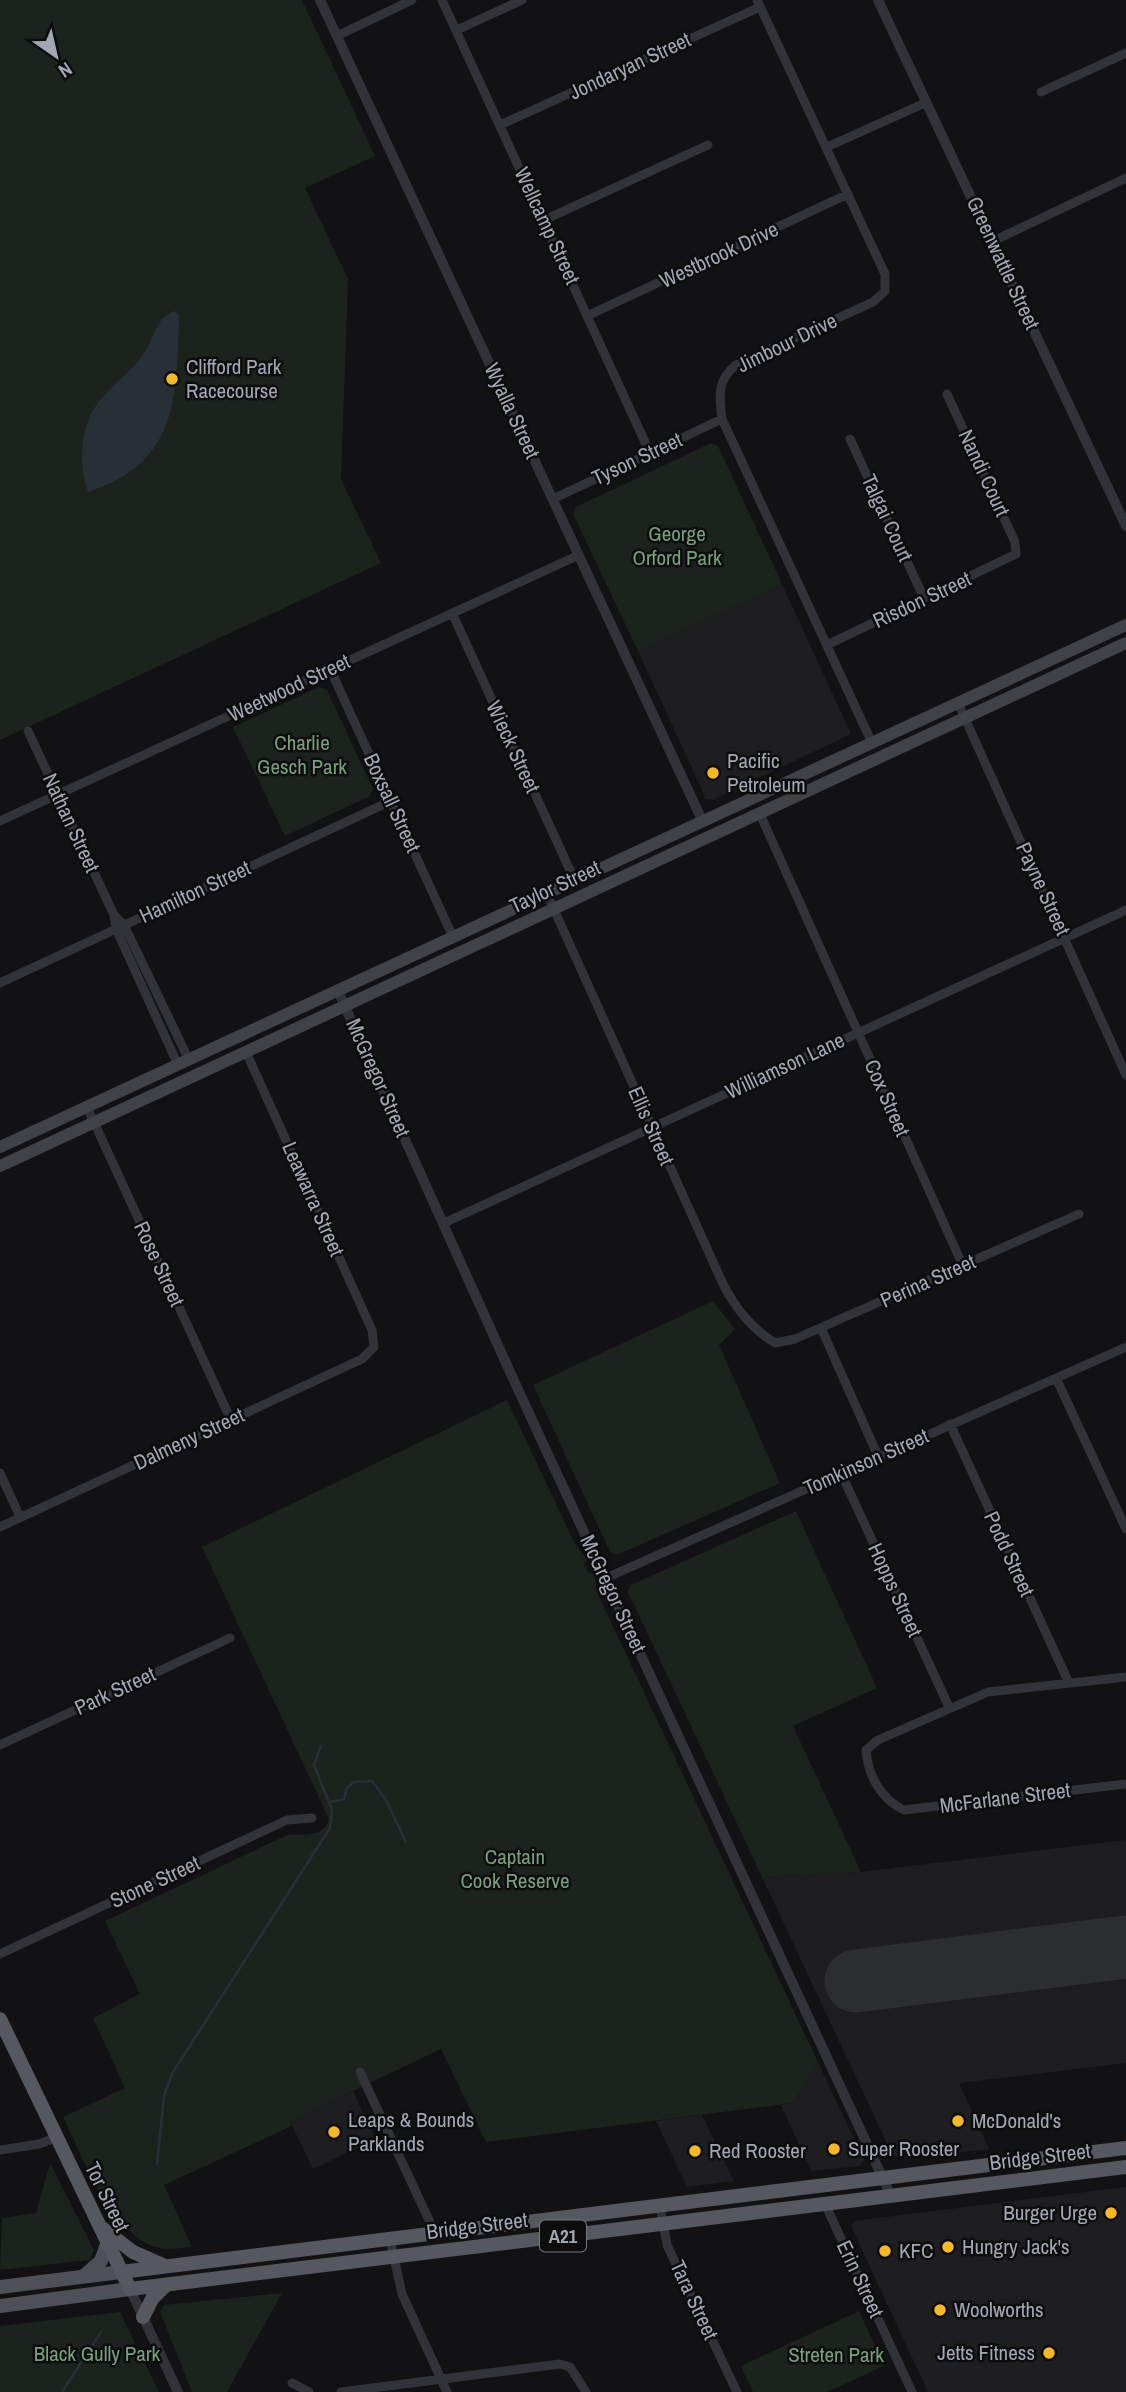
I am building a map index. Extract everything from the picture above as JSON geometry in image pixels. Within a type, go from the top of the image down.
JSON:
[{"type":"highway","name":"Tor Street","points":[[0,2019],[130,2289]]},
{"type":"highway","name":"Bridge Street","points":[[121,2272],[1126,2148]]},
{"type":"highway","name":"Bridge Street","points":[[130,2289],[1126,2167]]},
{"type":"highway","points":[[98,2225],[133,2252],[165,2266]]},
{"type":"highway","points":[[143,2317],[152,2299],[165,2286]]},
{"type":"main road","name":"Taylor Street","points":[[0,1147],[1126,625]]},
{"type":"main road","name":"Taylor Street","points":[[0,1166],[1126,643]]},
{"type":"main road","points":[[703,822],[713,828],[746,815],[760,814]]},
{"type":"main road","points":[[84,2276],[101,2261],[107,2244]]},
{"type":"main road","name":"Bridge Street","points":[[0,2287],[121,2272]]},
{"type":"main road","name":"Bridge Street","points":[[0,2306],[130,2289]]},
{"type":"street","name":"Wyalla Street","points":[[320,0],[703,822]]},
{"type":"street","points":[[337,36],[412,0]]},
{"type":"street","name":"Wellcamp Street","points":[[442,0],[589,315],[650,453]]},
{"type":"street","points":[[457,30],[522,0]]},
{"type":"street","name":"Greenwattle Street","points":[[878,0],[1126,526]]},
{"type":"street","name":"Jondaryan Street","points":[[500,125],[759,3]]},
{"type":"street","name":"Jimbour Drive","points":[[759,3],[885,274],[885,291],[873,302],[736,365],[723,376],[719,397],[722,419],[872,743]]},
{"type":"street","points":[[1041,92],[1126,53]]},
{"type":"street","points":[[827,147],[925,103]]},
{"type":"street","points":[[544,220],[708,145]]},
{"type":"street","points":[[993,241],[1126,178]]},
{"type":"street","name":"Westbrook Drive","points":[[589,315],[848,194]]},
{"type":"street","name":"Nandi Court","points":[[947,394],[1015,542],[1016,554]]},
{"type":"street","name":"Tyson Street","points":[[553,499],[722,419]]},
{"type":"street","name":"Talgai Court","points":[[850,439],[924,598]]},
{"type":"street","name":"Risdon Street","points":[[827,645],[1016,554]]},
{"type":"street","name":"Weetwood Street","points":[[0,821],[579,555]]},
{"type":"street","name":"Wieck Street","points":[[452,613],[575,881]]},
{"type":"street","name":"Boxsall Street","points":[[330,669],[453,937]]},
{"type":"street","name":"Payne Street","points":[[958,703],[1126,1075]]},
{"type":"street","name":"Nathan Street","points":[[28,731],[184,1063]]},
{"type":"street","name":"Hamilton Street","points":[[0,983],[391,801]]},
{"type":"street","name":"Cox Street","points":[[760,814],[964,1266]]},
{"type":"street","name":"Ellis Street","points":[[547,894],[732,1301],[758,1332],[775,1343]]},
{"type":"street","name":"Williamson Lane","points":[[444,1223],[1126,910]]},
{"type":"street","name":"McGregor Street","points":[[338,991],[891,2196]]},
{"type":"street","name":"Leawarra Street","points":[[246,1052],[372,1330],[374,1347]]},
{"type":"street","name":"Rose Street","points":[[87,1107],[231,1420]]},
{"type":"street","name":"Perina Street","points":[[775,1343],[795,1339],[821,1328],[1079,1214]]},
{"type":"street","points":[[821,1328],[878,1456]]},
{"type":"street","name":"Dalmeny Street","points":[[0,1527],[362,1359],[374,1347]]},
{"type":"street","name":"Tomkinson Street","points":[[606,1578],[1126,1347]]},
{"type":"street","points":[[1056,1378],[1126,1529]]},
{"type":"street","name":"Podd Street","points":[[950,1424],[1069,1683]]},
{"type":"street","points":[[0,1473],[20,1517]]},
{"type":"street","name":"Hopps Street","points":[[841,1473],[949,1707]]},
{"type":"street","name":"Park Street","points":[[0,1745],[230,1638]]},
{"type":"street","points":[[949,1707],[988,1692],[1126,1677]]},
{"type":"street","name":"McFarlane Street","points":[[949,1707],[878,1740],[866,1750],[867,1763],[885,1801],[904,1810],[1126,1784]]},
{"type":"street","name":"Stone Street","points":[[0,1954],[287,1820],[312,1818]]},
{"type":"street","points":[[360,2072],[435,2233]]},
{"type":"street","points":[[0,2150],[38,2144],[55,2138]]},
{"type":"street","name":"Erin Street","points":[[825,2204],[912,2392]]},
{"type":"street","name":"Tara Street","points":[[660,2206],[667,2245],[737,2392]]},
{"type":"street","points":[[390,2239],[402,2294],[447,2392]]},
{"type":"street","name":"Tor Street","points":[[130,2289],[178,2392]]},
{"type":"street","points":[[341,2392],[560,2364],[570,2367],[586,2392]]},
{"type":"street","points":[[292,2383],[309,2392]]},
{"type":"shaded area","points":[[175,311],[179,316],[176,373],[167,423],[156,444],[141,463],[118,479],[88,492],[82,457],[85,432],[94,409],[145,352],[159,323]]},
{"type":"shaded area","points":[[782,584],[851,734],[713,800],[706,799],[638,651]]},
{"type":"shaded area","points":[[1126,1840],[1126,2063],[959,2083],[989,2149],[900,2159],[892,2154],[762,1877],[861,1872]]},
{"type":"shaded area","name":"Super Rooster","points":[[818,2062],[864,2160],[860,2166],[811,2171],[781,2105],[793,2103]]},
{"type":"shaded area","name":"Leaps & Bounds Parklands","points":[[353,2091],[376,2139],[313,2169],[290,2121]]},
{"type":"shaded area","name":"Red Rooster","points":[[702,2115],[734,2181],[687,2187],[656,2121]]},
{"type":"shaded area","points":[[1126,2187],[1126,2392],[928,2392],[851,2226],[854,2221]]},
{"type":"green space","name":"Clifford Park Racecourse","points":[[0,0],[302,0],[375,156],[305,188],[348,279],[341,479],[381,563],[0,740]]},
{"type":"green space","name":"George Orford Park","points":[[711,443],[718,446],[782,584],[638,651],[573,514],[576,507]]},
{"type":"green space","name":"Charlie Gesch Park","points":[[319,687],[327,690],[373,789],[370,796],[285,836],[233,727]]},
{"type":"green space","points":[[713,1301],[735,1329],[719,1345],[780,1483],[617,1555],[610,1552],[533,1385]]},
{"type":"green space","name":"Captain Cook Reserve","points":[[507,1400],[575,1544],[587,1559],[584,1564],[588,1572],[595,1574],[596,1590],[818,2062],[793,2103],[486,2142],[441,2049],[290,2121],[292,2126],[164,2185],[192,2247],[164,2249],[143,2241],[127,2229],[113,2212],[90,2173],[63,2117],[125,2088],[93,2018],[140,1994],[105,1921],[287,1835],[318,1832],[329,1819],[202,1547]]},
{"type":"green space","points":[[796,1511],[877,1688],[793,1726],[861,1872],[762,1877],[628,1592],[631,1585]]},
{"type":"green space","points":[[50,2163],[94,2250],[90,2260],[0,2270],[2,2218],[36,2213]]},
{"type":"green space","name":"Black Gully Park","points":[[282,2293],[227,2392],[192,2392],[160,2312],[164,2305]]},
{"type":"green space","name":"Streten Park","points":[[859,2311],[884,2366],[827,2392],[753,2392],[741,2366]]},
{"type":"green space","name":"Black Gully Park","points":[[120,2312],[159,2392],[0,2392],[0,2326]]},
{"type":"waterway","points":[[157,2164],[164,2096],[173,2072],[330,1828],[332,1810],[314,1765],[321,1746]]},
{"type":"waterway","points":[[330,1802],[344,1799],[347,1788],[354,1782],[372,1781],[386,1800],[406,1842]]},
{"type":"waterway","points":[[62,2392],[101,2332]]},
{"type":"runway","points":[[856,1981],[1126,1947]]},
{"type":"place","name":"Clifford Park Racecourse","points":[[172,379]]},
{"type":"place","name":"Pacific Petroleum","points":[[713,773]]},
{"type":"place","name":"McDonald's","points":[[958,2121]]},
{"type":"place","name":"Leaps & Bounds Parklands","points":[[334,2132]]},
{"type":"place","name":"Super Rooster","points":[[834,2149]]},
{"type":"place","name":"Red Rooster","points":[[695,2151]]},
{"type":"place","name":"Burger Urge","points":[[1111,2213]]},
{"type":"place","name":"Hungry Jack's","points":[[948,2247]]},
{"type":"place","name":"KFC","points":[[885,2251]]},
{"type":"place","name":"Woolworths","points":[[940,2310]]},
{"type":"place","name":"Jetts Fitness","points":[[1049,2353]]}]
